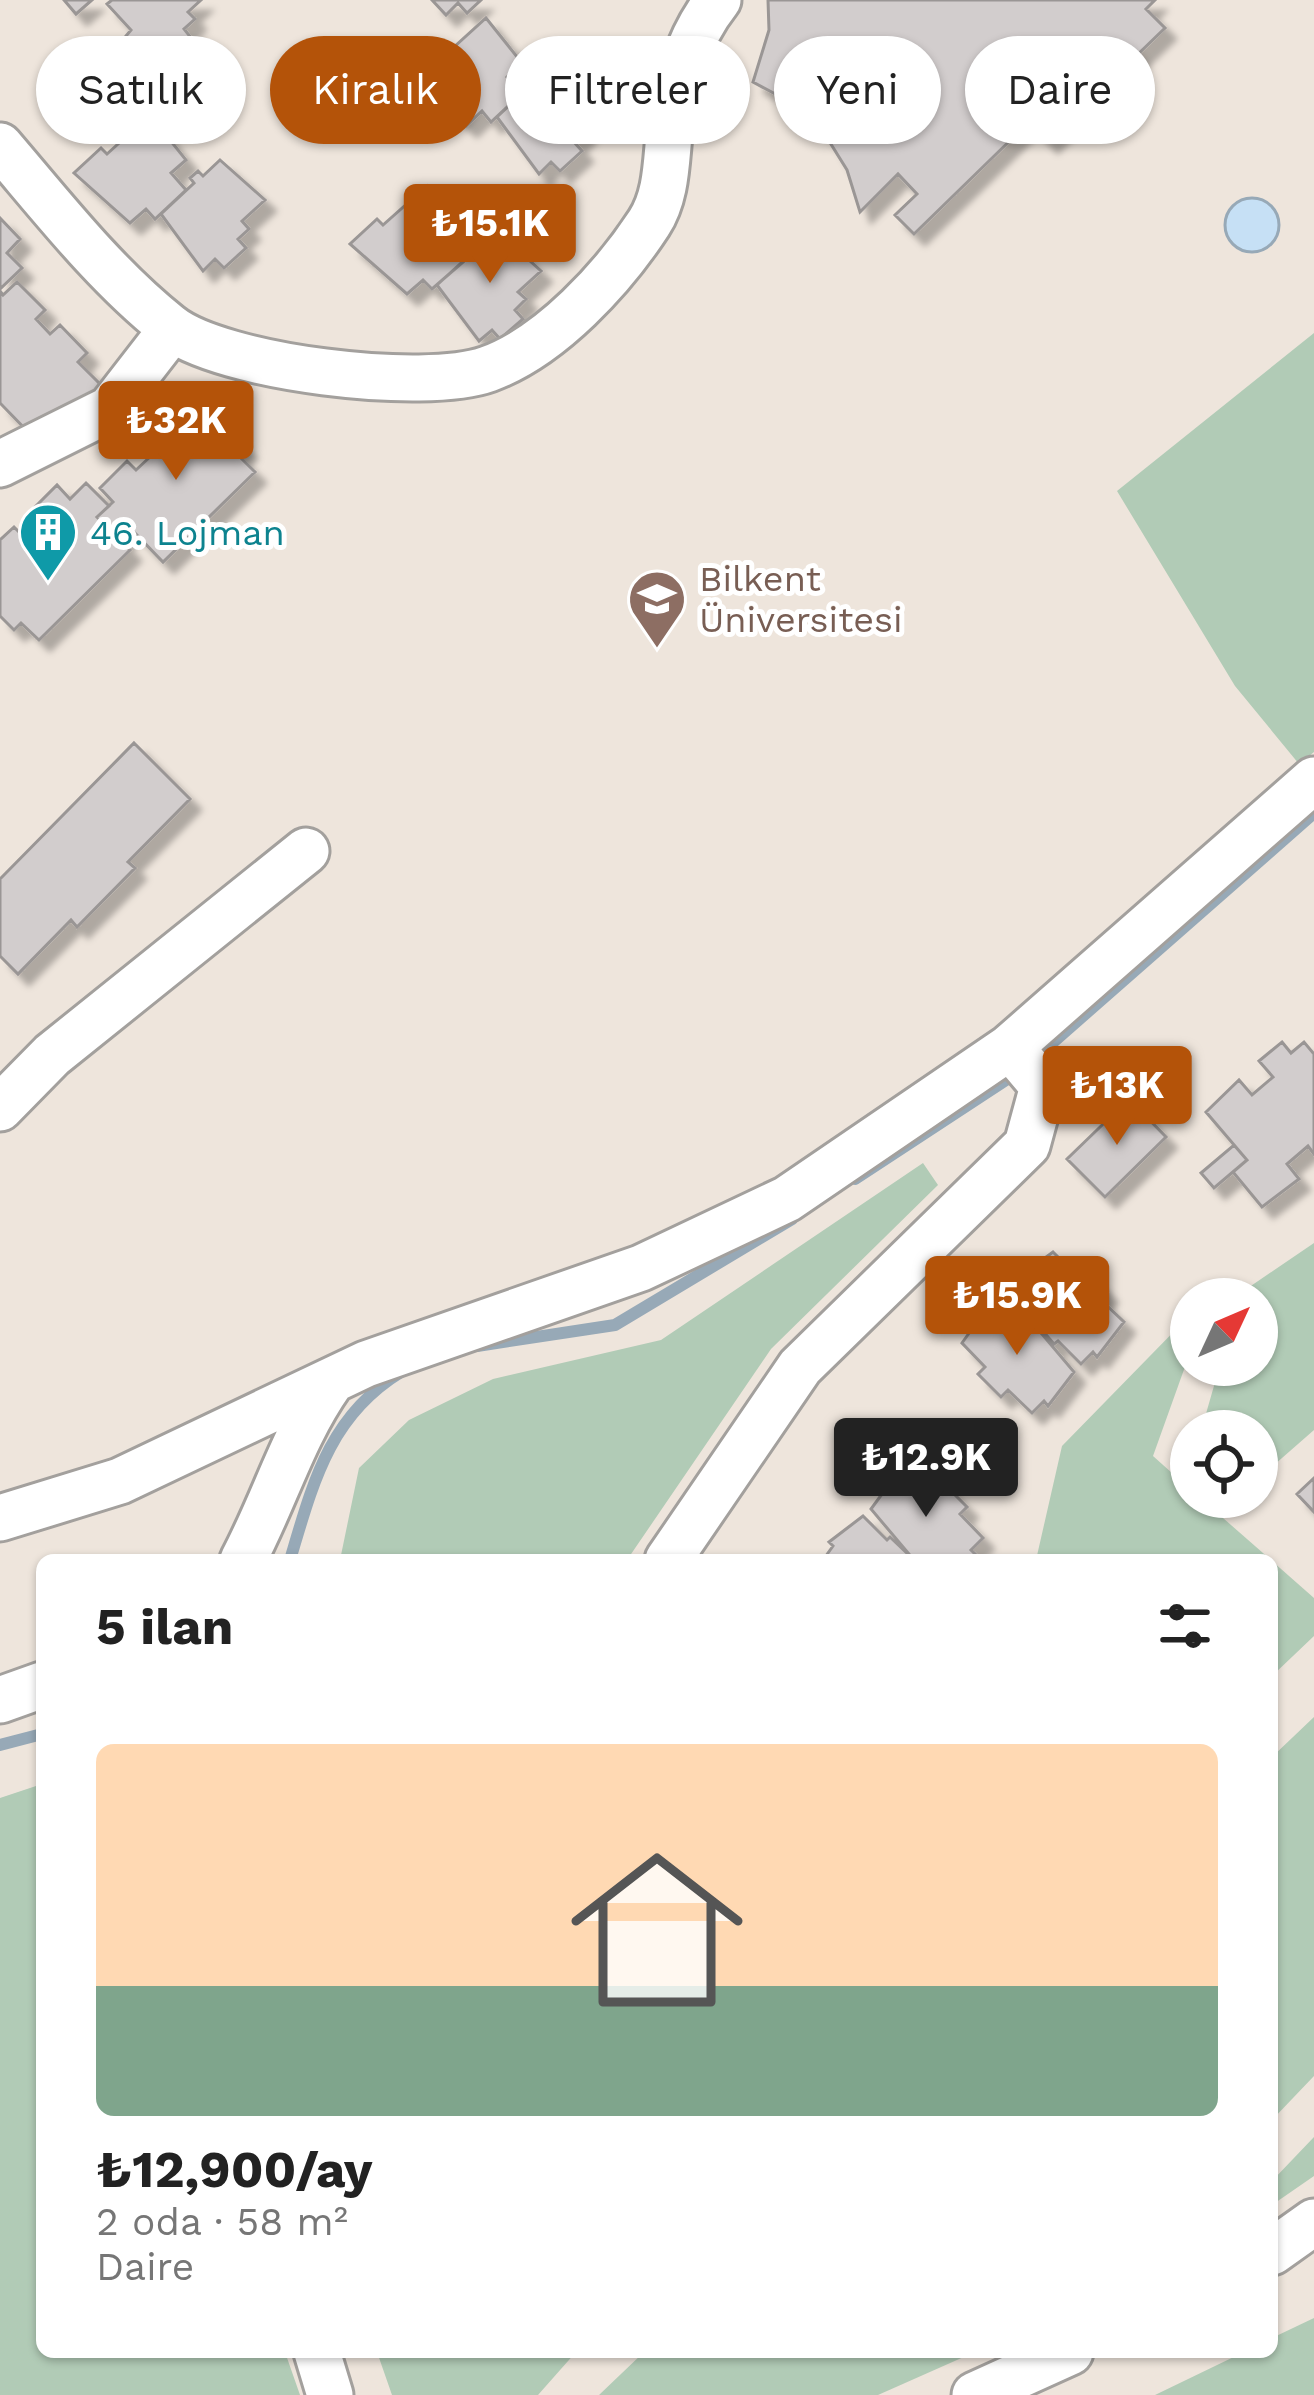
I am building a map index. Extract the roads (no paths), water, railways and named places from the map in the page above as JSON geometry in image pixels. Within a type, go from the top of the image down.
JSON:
[{"type":"street","points":[[0,146],[77,237],[172,329],[290,371],[397,377],[485,370],[562,322],[650,222],[662,196],[686,52],[718,0]]},
{"type":"street","points":[[0,464],[110,410],[172,329]]},
{"type":"street","points":[[0,1518],[120,1481],[333,1379],[641,1268],[787,1198],[1024,1064],[1314,780]]},
{"type":"street","points":[[0,1108],[52,1054],[306,851]]},
{"type":"street","points":[[672,1554],[800,1367],[1027,1145],[1024,1064]]},
{"type":"street","points":[[245,1554],[269,1510],[300,1426],[333,1379]]},
{"type":"street","points":[[0,1700],[36,1687]]},
{"type":"street","points":[[1278,2248],[1314,2222]]},
{"type":"street","points":[[319,2358],[330,2395]]},
{"type":"street","points":[[975,2395],[1057,2358]]},
{"type":"water","points":[[1252,198],[1271,206],[1279,225],[1271,244],[1252,252],[1233,244],[1225,225],[1233,206]]},
{"type":"waterway","points":[[1034,1059],[1314,813]]},
{"type":"waterway","points":[[855,1179],[1018,1072]]},
{"type":"waterway","points":[[477,1346],[615,1325],[792,1219]]},
{"type":"waterway","points":[[292,1554],[316,1478],[340,1431],[357,1409],[401,1372]]},
{"type":"waterway","points":[[0,1745],[36,1736]]},
{"type":"place","name":"46. Lojman","points":[[48,583]]},
{"type":"place","name":"Bilkent Üniversitesi","points":[[657,650]]}]
